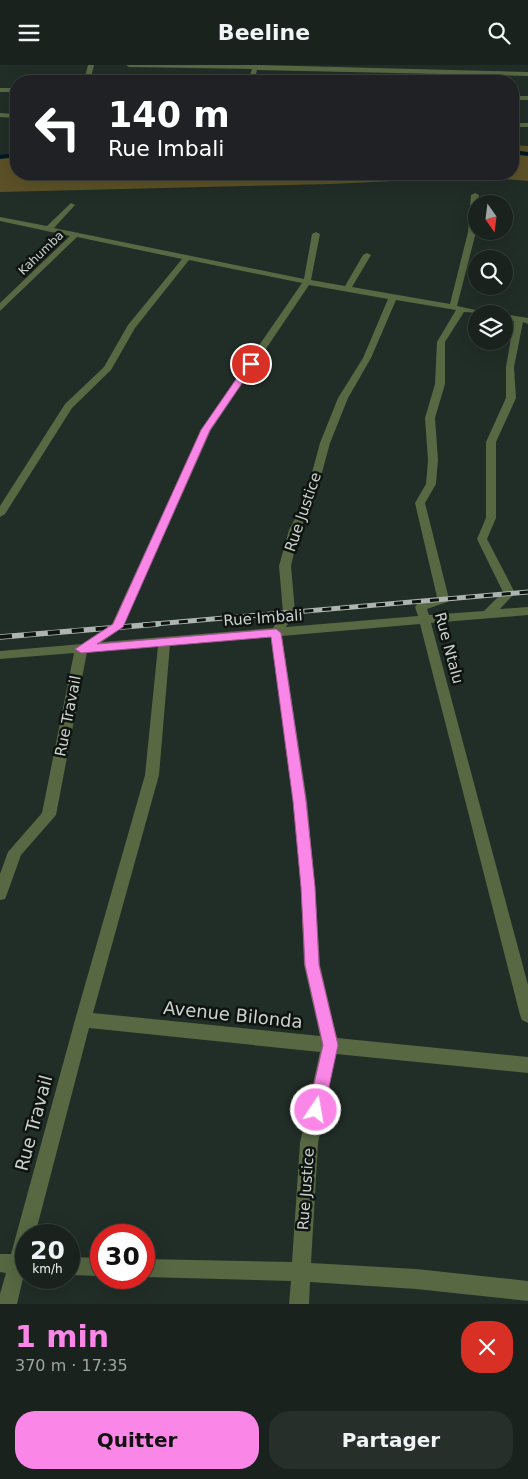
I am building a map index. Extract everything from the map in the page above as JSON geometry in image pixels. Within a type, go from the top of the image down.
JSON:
[{"type":"street","points":[[129,65],[528,74]]},
{"type":"street","points":[[49,229],[71,205]]},
{"type":"street","points":[[0,219],[348,289],[468,310]]},
{"type":"street","points":[[81,649],[117,627],[206,430],[307,281],[316,233]]},
{"type":"street","name":"Kahumba","points":[[0,308],[75,235]]},
{"type":"street","points":[[458,308],[471,240]]},
{"type":"street","points":[[348,289],[367,255]]},
{"type":"street","points":[[0,514],[68,406],[108,368],[131,327],[187,257]]},
{"type":"street","name":"Rue Justice","points":[[299,1304],[309,1143],[330,1045],[312,965],[308,887],[300,801],[276,633],[289,611],[285,566],[294,530],[309,502],[325,443],[343,398],[367,358],[393,296]]},
{"type":"street","name":"Rue Ntalu","points":[[458,308],[441,342],[440,384],[430,418],[433,460],[431,484],[420,503],[443,599],[420,607],[425,620],[528,1015]]},
{"type":"street","points":[[488,614],[509,593],[482,539],[492,518],[491,442],[511,398],[510,367],[523,320]]},
{"type":"street","name":"Rue Imbali","points":[[0,655],[528,611]]},
{"type":"street","name":"Rue Travail","points":[[7,1304],[14,1264],[152,775],[164,641]]},
{"type":"street","name":"Rue Travail","points":[[0,894],[15,853],[49,815],[81,649]]},
{"type":"street","name":"Avenue Bilonda","points":[[83,1020],[528,1065]]},
{"type":"street","points":[[155,1268],[301,1272],[416,1279],[528,1291]]},
{"type":"shaded area","points":[[519,145],[528,146],[528,181],[516,180],[519,180]]},
{"type":"shaded area","points":[[10,157],[10,180],[416,180],[331,184],[0,192],[0,158]]},
{"type":"waterway","points":[[519,153],[528,154]]},
{"type":"waterway","points":[[0,157],[10,156]]},
{"type":"railway","points":[[143,625],[528,592]]},
{"type":"railway","points":[[0,637],[158,624]]},
{"type":"route","points":[[251,364],[206,430],[117,627],[81,649],[276,633],[300,801],[308,887],[312,965],[330,1045],[316,1110]]}]
